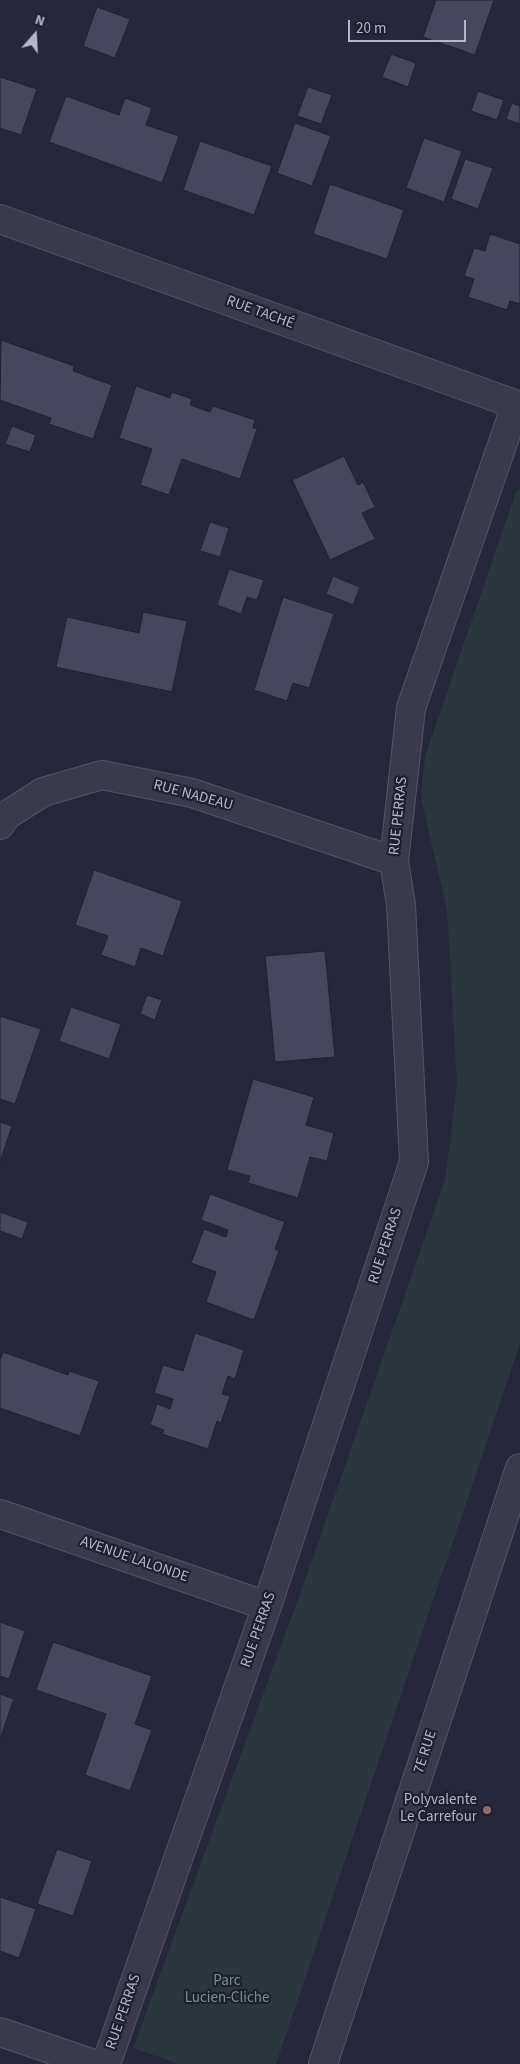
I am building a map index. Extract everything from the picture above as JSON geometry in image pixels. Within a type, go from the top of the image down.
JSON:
[{"type":"street","name":"RUE TACHÉ","points":[[0,220],[518,406]]},
{"type":"street","name":"RUE PERRAS","points":[[106,2064],[268,1606],[414,1162],[402,905],[394,861],[412,708],[518,406]]},
{"type":"street","name":"RUE NADEAU","points":[[0,825],[6,815],[43,792],[102,775],[192,793],[394,861]]},
{"type":"street","name":"7E RUE","points":[[323,2064],[520,1468]]},
{"type":"street","name":"AVENUE LALONDE","points":[[0,1514],[268,1606]]},
{"type":"street","points":[[0,2032],[94,2064]]},
{"type":"green space","name":"Parc Lucien-Cliche","points":[[520,488],[520,1344],[276,2064],[179,2064],[133,2048],[304,1583],[445,1180],[457,1085],[447,910],[421,798],[425,756],[516,492]]},
{"type":"building","points":[[436,0],[494,0],[475,55],[423,37]]},
{"type":"building","points":[[97,7],[130,19],[115,58],[83,46]]},
{"type":"building","points":[[391,54],[416,63],[408,87],[382,77]]},
{"type":"building","points":[[0,77],[37,89],[21,135],[0,128]]},
{"type":"building","points":[[308,87],[332,95],[321,124],[297,116]]},
{"type":"building","points":[[478,91],[504,100],[497,120],[471,111]]},
{"type":"building","points":[[66,96],[119,115],[125,98],[152,108],[146,125],[179,136],[162,183],[49,142]]},
{"type":"building","points":[[512,103],[520,106],[520,124],[506,119]]},
{"type":"building","points":[[295,123],[331,136],[312,186],[277,173]]},
{"type":"building","points":[[424,138],[462,151],[444,202],[406,188]]},
{"type":"building","points":[[200,141],[272,166],[254,215],[183,190]]},
{"type":"building","points":[[465,159],[493,168],[478,209],[451,199]]},
{"type":"building","points":[[330,184],[404,210],[387,259],[313,234]]},
{"type":"building","points":[[490,234],[520,244],[520,304],[510,301],[507,310],[468,297],[474,279],[464,276],[474,248],[485,251]]},
{"type":"building","points":[[1,340],[74,366],[73,371],[112,385],[93,439],[49,424],[51,418],[0,400]]},
{"type":"building","points":[[136,386],[170,398],[172,392],[192,399],[190,405],[210,412],[213,406],[255,420],[253,428],[257,429],[240,479],[182,459],[169,495],[140,485],[152,449],[119,438]]},
{"type":"building","points":[[12,426],[36,435],[30,452],[5,444]]},
{"type":"building","points":[[344,456],[358,485],[363,482],[375,507],[362,513],[375,539],[330,560],[292,480]]},
{"type":"building","points":[[210,522],[229,528],[220,557],[200,551]]},
{"type":"building","points":[[229,569],[264,580],[257,600],[247,597],[241,614],[217,605]]},
{"type":"building","points":[[333,576],[360,587],[353,605],[326,594]]},
{"type":"building","points":[[283,597],[334,614],[309,688],[293,683],[287,701],[254,690]]},
{"type":"building","points":[[143,612],[187,621],[172,692],[56,667],[67,617],[139,633]]},
{"type":"building","points":[[94,870],[182,901],[163,956],[141,948],[135,967],[101,955],[108,936],[75,925]]},
{"type":"building","points":[[325,951],[335,1057],[275,1062],[265,956]]},
{"type":"building","points":[[147,995],[162,1000],[155,1020],[140,1014]]},
{"type":"building","points":[[71,1007],[121,1024],[109,1059],[59,1041]]},
{"type":"building","points":[[0,1016],[41,1029],[15,1104],[0,1099]]},
{"type":"building","points":[[253,1079],[314,1097],[306,1125],[334,1133],[327,1161],[310,1157],[298,1198],[248,1183],[250,1176],[227,1170]]},
{"type":"building","points":[[0,1122],[12,1126],[0,1162]]},
{"type":"building","points":[[210,1194],[285,1222],[275,1249],[279,1251],[254,1320],[206,1302],[216,1272],[191,1263],[204,1229],[226,1237],[228,1230],[201,1220]]},
{"type":"building","points":[[0,1212],[28,1222],[22,1239],[0,1231]]},
{"type":"building","points":[[195,1333],[244,1350],[235,1379],[228,1376],[222,1394],[230,1396],[221,1423],[217,1421],[208,1449],[162,1434],[164,1430],[150,1425],[157,1404],[170,1409],[173,1399],[154,1393],[163,1365],[183,1371]]},
{"type":"building","points":[[3,1352],[68,1375],[69,1371],[99,1381],[80,1436],[0,1408],[0,1361]]},
{"type":"building","points":[[0,1622],[25,1631],[9,1679],[0,1676]]},
{"type":"building","points":[[53,1642],[152,1676],[135,1724],[152,1730],[130,1791],[85,1775],[106,1714],[36,1690]]},
{"type":"building","points":[[0,1694],[14,1699],[0,1739]]},
{"type":"building","points":[[57,1849],[92,1861],[73,1916],[37,1904]]},
{"type":"building","points":[[0,1897],[36,1909],[19,1958],[0,1951]]},
{"type":"place","name":"Polyvalente Le Carrefour","points":[[487,1810]]}]
